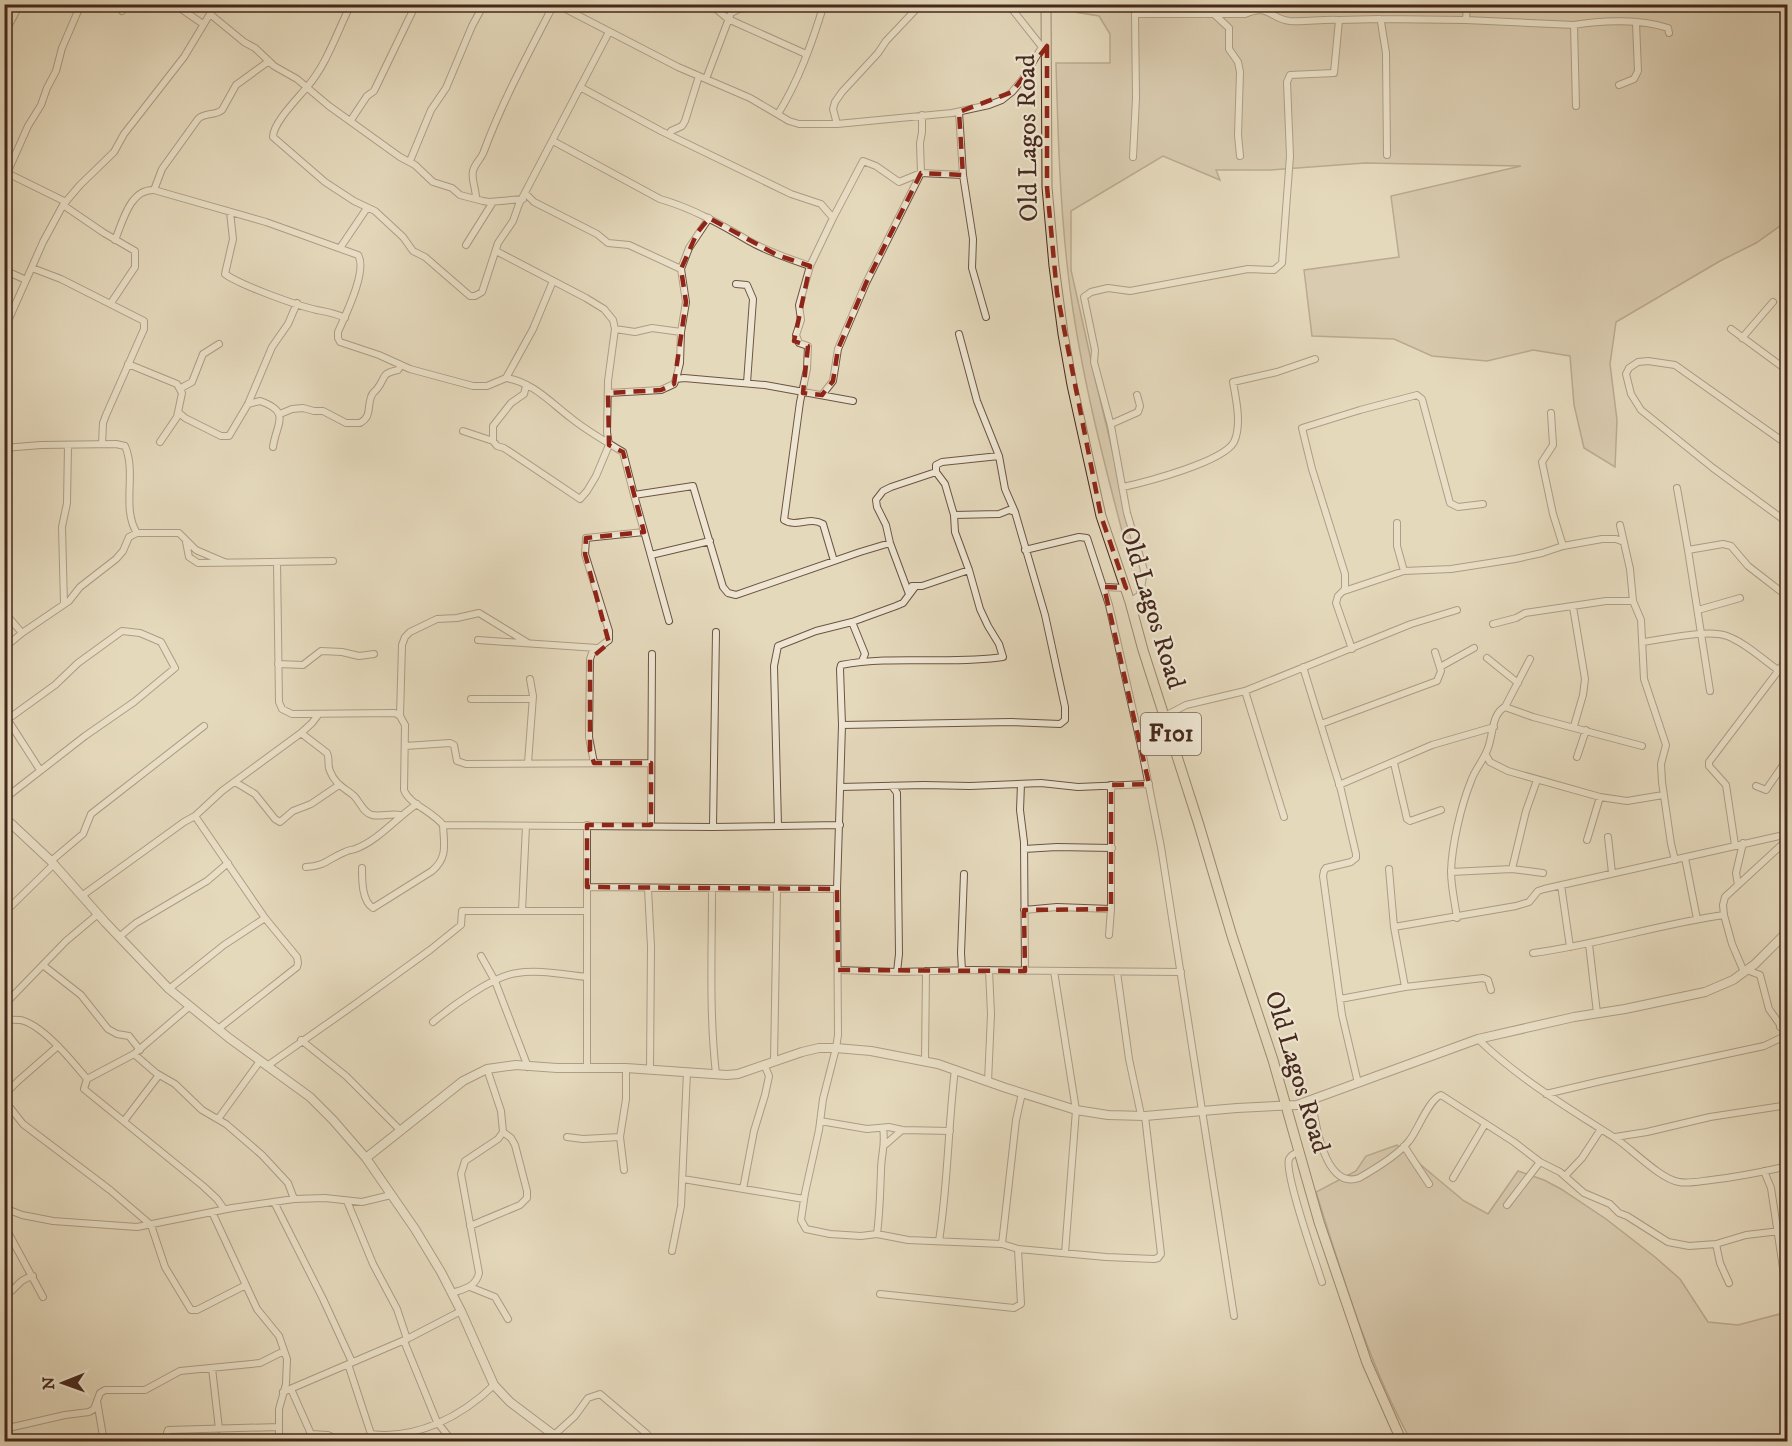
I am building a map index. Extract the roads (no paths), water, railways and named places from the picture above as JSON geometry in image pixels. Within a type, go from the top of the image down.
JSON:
[{"type":"main road","name":"Old Lagos Road","points":[[1046,4],[1044,47],[1047,187],[1054,266],[1072,385],[1101,516],[1126,588],[1143,650],[1300,1151],[1319,1222],[1367,1363],[1402,1442]]},
{"type":"street","points":[[4,34],[20,4]]},
{"type":"street","points":[[4,180],[28,126],[41,105],[47,87],[57,72],[62,48],[81,4]]},
{"type":"street","points":[[122,11],[128,4]]},
{"type":"street","points":[[174,4],[203,24]]},
{"type":"street","points":[[4,330],[64,204],[114,152],[124,134],[184,57],[216,4]]},
{"type":"street","points":[[351,4],[324,64],[282,119],[273,137],[325,182],[383,218],[403,237],[413,251],[425,257],[470,296],[482,292],[496,250],[609,32]]},
{"type":"street","points":[[351,120],[367,96],[374,91],[416,4]]},
{"type":"street","points":[[410,161],[431,110],[446,88],[472,26],[484,4]]},
{"type":"street","points":[[476,198],[473,176],[475,165],[484,150],[511,85],[555,4],[703,78],[750,98],[798,124],[837,123],[959,112],[1002,100],[1022,80],[1044,47],[1008,4]]},
{"type":"street","points":[[706,4],[728,19],[806,54]]},
{"type":"street","points":[[670,134],[671,131],[682,126],[685,121],[733,11],[761,4]]},
{"type":"street","points":[[778,114],[792,91],[824,4]]},
{"type":"street","points":[[837,123],[833,109],[842,92],[921,4]]},
{"type":"street","points":[[1190,4],[1190,14]]},
{"type":"street","points":[[1466,20],[1467,4]]},
{"type":"street","points":[[1133,157],[1136,98],[1135,15],[1245,14],[1253,10],[1267,10],[1278,18],[1290,21],[1466,20],[1574,25],[1601,21],[1660,25],[1668,28],[1669,33]]},
{"type":"street","points":[[210,14],[244,42],[255,48],[280,71],[297,79],[304,88],[400,157],[410,161],[433,182],[452,188],[460,195],[493,202],[524,196],[597,234],[608,243],[629,245],[681,269]]},
{"type":"street","points":[[1214,14],[1229,28],[1229,49],[1238,62],[1240,72],[1238,135],[1240,156]]},
{"type":"street","points":[[1380,19],[1385,34],[1386,53],[1387,155]]},
{"type":"street","points":[[1130,602],[1140,594],[1144,570],[1127,513],[1111,424],[1094,363],[1095,350],[1084,297],[1091,292],[1108,288],[1130,291],[1248,269],[1274,270],[1282,263],[1290,156],[1287,82],[1290,75],[1335,73],[1339,20]]},
{"type":"street","points":[[1618,85],[1634,79],[1638,71],[1636,23]]},
{"type":"street","points":[[1574,25],[1576,106]]},
{"type":"street","points":[[154,190],[162,169],[198,119],[205,114],[219,113],[236,85],[269,61]]},
{"type":"street","points":[[580,87],[661,131],[791,194],[821,204],[832,218]]},
{"type":"street","points":[[959,112],[963,175],[973,239],[972,268],[986,317]]},
{"type":"street","points":[[822,395],[832,381],[836,354],[866,283],[921,173],[922,115]]},
{"type":"street","points":[[553,141],[660,199],[709,218],[777,255],[810,267]]},
{"type":"street","points":[[834,561],[823,524],[810,520],[792,523],[784,520],[807,369],[808,346],[799,343],[796,335],[801,320],[799,305],[810,267],[832,218],[863,160],[876,166],[898,182],[921,173],[963,175]]},
{"type":"street","points":[[6,172],[64,204],[115,240],[135,251],[136,262],[132,273],[111,303]]},
{"type":"street","points":[[115,240],[136,196],[142,191],[154,190],[230,212],[358,255],[362,263],[345,318],[338,332],[340,342],[401,365],[473,386],[487,386],[506,378],[533,329],[553,281]]},
{"type":"street","points":[[466,245],[493,202]]},
{"type":"street","points":[[339,248],[367,207]]},
{"type":"street","points":[[230,212],[233,239],[225,274],[316,310],[334,313],[345,318]]},
{"type":"street","points":[[608,393],[661,390],[674,384],[680,363],[681,332],[686,302],[681,269],[693,241],[709,218]]},
{"type":"street","points":[[463,431],[493,441],[497,446],[504,448],[580,499],[596,476],[609,445],[607,432],[608,369],[615,329],[613,320],[604,309],[496,250]]},
{"type":"street","points":[[32,268],[47,272],[144,321],[144,329],[103,423],[102,444]]},
{"type":"street","points":[[4,270],[26,280]]},
{"type":"street","points":[[736,284],[747,285],[753,299],[747,383]]},
{"type":"street","points":[[1742,338],[1773,302]]},
{"type":"street","points":[[178,412],[184,418],[227,437],[248,404],[272,348],[288,324],[297,303]]},
{"type":"street","points":[[615,329],[635,332],[652,328],[681,332]]},
{"type":"street","points":[[1731,329],[1788,371]]},
{"type":"street","points":[[842,725],[1011,722],[1060,724],[1065,720],[1066,715],[1045,615],[1015,512],[1005,489],[999,456],[977,401],[959,334]]},
{"type":"street","points":[[181,388],[192,382],[203,354],[219,344]]},
{"type":"street","points":[[1123,487],[1152,481],[1206,461],[1231,446],[1237,424],[1237,405],[1233,382],[1277,372],[1315,359]]},
{"type":"street","points":[[1788,446],[1675,365],[1648,360],[1638,362],[1629,368],[1626,374],[1633,398],[1641,410],[1713,468],[1788,523]]},
{"type":"street","points":[[128,364],[177,384],[181,388],[182,396],[175,421],[160,442]]},
{"type":"street","points":[[280,414],[292,409],[303,408],[323,411],[346,423],[360,423],[368,415],[372,395],[378,388],[382,377],[388,372],[398,370],[401,365]]},
{"type":"street","points":[[506,378],[541,393],[569,417],[623,452],[669,621]]},
{"type":"street","points":[[676,379],[747,383],[853,401]]},
{"type":"street","points":[[493,441],[493,426],[511,403],[524,394],[526,386]]},
{"type":"street","points":[[1111,424],[1138,412],[1140,406],[1137,395]]},
{"type":"street","points":[[1344,591],[1345,574],[1312,469],[1308,448],[1301,432],[1303,427],[1417,395],[1422,399],[1450,503],[1458,507],[1484,504]]},
{"type":"street","points":[[248,404],[260,401],[274,407],[280,414],[273,447]]},
{"type":"street","points":[[1551,413],[1553,445],[1542,462],[1553,514],[1563,546]]},
{"type":"street","points":[[4,448],[41,445],[125,446],[132,525],[138,533]]},
{"type":"street","points":[[64,604],[63,527],[67,503],[68,445]]},
{"type":"street","points":[[999,456],[942,462],[936,465],[936,472],[945,484],[954,515],[955,532],[981,609],[1003,657],[975,661],[894,658],[841,665],[836,1048],[827,1078],[804,1199],[801,1220],[806,1229],[861,1236],[877,1234],[908,1240],[1002,1244],[1018,1249],[1065,1253],[1154,1260],[1158,1258],[1161,1254],[1143,1115],[1129,1059],[1117,972]]},
{"type":"street","points":[[909,594],[876,500],[879,495],[891,487],[936,472]]},
{"type":"street","points":[[634,495],[693,486],[723,587],[728,593],[736,595],[890,543]]},
{"type":"street","points":[[1677,488],[1710,692]]},
{"type":"street","points":[[954,515],[999,513],[1009,510],[1015,512]]},
{"type":"street","points":[[1397,523],[1397,546],[1404,571]]},
{"type":"street","points":[[1620,525],[1630,569],[1633,601],[1641,620],[1644,679],[1666,745],[1661,764],[1663,795],[1675,860]]},
{"type":"street","points":[[594,763],[589,737],[590,659],[597,648],[609,640],[609,631],[585,554],[586,538],[644,532]]},
{"type":"street","points":[[4,648],[64,604],[80,587],[116,559],[123,551],[129,537],[138,533],[179,533],[196,550],[224,562]]},
{"type":"street","points":[[1025,549],[1079,537],[1087,538],[1109,605],[1149,784],[1181,972],[1234,1316]]},
{"type":"street","points":[[4,568],[9,555],[5,538]]},
{"type":"street","points":[[1352,649],[1336,603],[1338,596],[1344,591],[1404,571],[1451,569],[1533,555],[1563,546],[1602,539],[1616,539],[1624,542]]},
{"type":"street","points":[[185,540],[189,558],[198,563],[333,561]]},
{"type":"street","points":[[651,555],[710,541]]},
{"type":"street","points":[[1688,550],[1724,544],[1731,546],[1748,566],[1788,597]]},
{"type":"street","points":[[277,562],[279,702],[282,709],[292,714],[395,713],[400,716]]},
{"type":"street","points":[[778,825],[774,666],[778,646],[816,631],[852,622],[903,603],[915,587],[969,570]]},
{"type":"street","points":[[906,584],[915,587]]},
{"type":"street","points":[[1104,587],[1126,588]]},
{"type":"street","points":[[1698,610],[1740,598]]},
{"type":"street","points":[[1493,624],[1516,618],[1525,613],[1606,601],[1633,601]]},
{"type":"street","points":[[1573,607],[1585,679],[1574,726]]},
{"type":"street","points":[[1165,716],[1186,705],[1245,691],[1411,624],[1457,610]]},
{"type":"street","points":[[4,612],[22,633]]},
{"type":"street","points":[[362,868],[364,893],[369,905],[373,908],[432,871],[441,864],[444,856],[443,825],[430,812],[406,796],[404,790],[405,725],[400,716],[402,645],[405,637],[410,632],[437,619],[457,618],[479,613],[528,643]]},
{"type":"street","points":[[852,622],[865,654],[862,661]]},
{"type":"street","points":[[4,799],[174,670],[159,640],[126,630],[118,632],[78,663],[55,685],[6,716],[40,770]]},
{"type":"street","points":[[713,827],[716,632]]},
{"type":"street","points":[[1643,642],[1708,633],[1725,635],[1738,641],[1778,670]]},
{"type":"street","points":[[478,640],[597,648]]},
{"type":"street","points":[[1440,667],[1474,648]]},
{"type":"street","points":[[278,664],[303,665],[321,651],[359,656],[374,654]]},
{"type":"street","points":[[1321,724],[1437,681],[1440,676],[1440,667],[1435,652]]},
{"type":"street","points":[[651,825],[652,654]]},
{"type":"street","points":[[1487,658],[1518,683]]},
{"type":"street","points":[[1735,845],[1726,785],[1709,766],[1709,762],[1788,658]]},
{"type":"street","points":[[1457,918],[1451,872],[1454,845],[1470,783],[1486,755],[1496,715],[1505,707],[1530,659]]},
{"type":"street","points":[[1303,667],[1352,830],[1356,858],[1351,862],[1326,868],[1324,871],[1340,999],[1351,1060],[1358,1083]]},
{"type":"street","points":[[528,763],[532,699],[530,679]]},
{"type":"street","points":[[1245,691],[1284,817]]},
{"type":"street","points":[[471,699],[532,699]]},
{"type":"street","points":[[1505,707],[1533,717],[1574,726],[1642,746]]},
{"type":"street","points":[[83,895],[195,816],[235,782],[301,733],[318,715]]},
{"type":"street","points":[[4,913],[83,834],[91,814],[204,726]]},
{"type":"street","points":[[1339,785],[1432,745],[1494,727]]},
{"type":"street","points":[[1577,756],[1586,730]]},
{"type":"street","points":[[301,733],[329,756],[328,769],[339,785],[352,794],[370,814],[400,815]]},
{"type":"street","points":[[405,746],[450,743],[454,745],[460,764],[651,763]]},
{"type":"street","points":[[1486,755],[1497,767],[1600,797],[1627,801],[1663,795]]},
{"type":"street","points":[[1756,786],[1766,790],[1788,758]]},
{"type":"street","points":[[1394,763],[1407,819],[1410,821],[1441,810]]},
{"type":"street","points":[[1512,870],[1526,811],[1537,780]]},
{"type":"street","points":[[235,782],[255,794],[280,822],[292,811],[311,804],[339,785]]},
{"type":"street","points":[[840,787],[1041,783],[1078,787],[1149,784]]},
{"type":"street","points":[[1021,784],[1025,971]]},
{"type":"street","points":[[1109,936],[1112,848],[1111,785]]},
{"type":"street","points":[[891,786],[897,793],[899,954],[897,972]]},
{"type":"street","points":[[897,793],[904,786]]},
{"type":"street","points":[[1587,840],[1600,797]]},
{"type":"street","points":[[306,867],[323,864],[346,851],[356,849],[417,804]]},
{"type":"street","points":[[195,816],[265,918],[297,957],[298,963],[297,967],[218,1029]]},
{"type":"street","points":[[4,817],[8,824],[52,863],[83,895],[169,989],[322,1108],[366,1158],[415,1229],[452,1293],[494,1385],[510,1402],[563,1442]]},
{"type":"street","points":[[443,825],[713,827],[840,825]]},
{"type":"street","points":[[587,825],[587,1068]]},
{"type":"street","points":[[522,910],[526,826]]},
{"type":"street","points":[[1394,927],[1457,918],[1529,902],[1538,891],[1788,834]]},
{"type":"street","points":[[1608,837],[1612,873]]},
{"type":"street","points":[[1546,1094],[1754,1049],[1787,1036],[1769,1009],[1760,975],[1746,971],[1732,944],[1723,905],[1725,897],[1788,840]]},
{"type":"street","points":[[1738,885],[1736,873],[1743,843]]},
{"type":"street","points":[[1023,849],[1112,848]]},
{"type":"street","points":[[1685,858],[1697,919]]},
{"type":"street","points":[[119,937],[136,923],[207,881],[228,863]]},
{"type":"street","points":[[1389,869],[1394,927],[1405,987]]},
{"type":"street","points":[[1451,872],[1512,870],[1543,873]]},
{"type":"street","points":[[962,970],[964,874]]},
{"type":"street","points":[[1561,885],[1570,947]]},
{"type":"street","points":[[587,887],[837,889]]},
{"type":"street","points":[[648,888],[651,947],[650,1070]]},
{"type":"street","points":[[712,889],[711,1000],[716,1074]]},
{"type":"street","points":[[774,1061],[777,889]]},
{"type":"street","points":[[1024,910],[1111,909]]},
{"type":"street","points":[[218,1119],[263,1063],[354,1005],[430,950],[461,925],[462,911],[587,911]]},
{"type":"street","points":[[4,1005],[66,942],[98,914]]},
{"type":"street","points":[[1533,953],[1589,944],[1724,915]]},
{"type":"street","points":[[169,989],[224,945],[265,918]]},
{"type":"street","points":[[366,1158],[463,1081],[487,1069],[516,1065],[738,1074],[810,1050],[836,1048],[871,1051],[925,1061],[1076,1110],[1108,1115],[1143,1115],[1297,1105],[1478,1039],[1525,1027],[1705,992],[1733,980],[1746,971],[1788,931]]},
{"type":"street","points":[[1589,944],[1597,1013]]},
{"type":"street","points":[[481,956],[495,981],[528,1067]]},
{"type":"street","points":[[44,966],[81,995],[108,1029],[117,1034],[129,1036],[137,1052],[159,1075],[175,1084],[202,1110],[226,1124],[274,1167],[288,1183],[294,1199]]},
{"type":"street","points":[[838,970],[1181,972]]},
{"type":"street","points":[[988,1082],[991,1014],[989,970]]},
{"type":"street","points":[[925,1061],[926,971]]},
{"type":"street","points":[[1054,971],[1076,1110],[1065,1253]]},
{"type":"street","points":[[433,1022],[447,1010],[505,975],[525,972],[587,977]]},
{"type":"street","points":[[1340,999],[1405,987],[1486,978],[1491,990]]},
{"type":"street","points":[[190,1006],[137,1052],[87,1079],[84,1084],[87,1093],[203,1186],[224,1209]]},
{"type":"street","points":[[4,1020],[25,1021],[58,1046],[87,1079]]},
{"type":"street","points":[[1780,1028],[1788,1022]]},
{"type":"street","points":[[1478,1039],[1503,1063],[1546,1094],[1614,1137],[1676,1182],[1724,1178],[1788,1166]]},
{"type":"street","points":[[301,1040],[346,1076],[400,1130]]},
{"type":"street","points":[[58,1046],[18,1081],[4,1097],[23,1124],[152,1225],[165,1267],[191,1310],[197,1310],[246,1285]]},
{"type":"street","points":[[743,1189],[754,1131],[767,1085],[768,1076],[764,1064]]},
{"type":"street","points":[[624,1170],[620,1137],[626,1099],[626,1068]]},
{"type":"street","points":[[452,1293],[470,1287],[478,1278],[479,1273],[461,1174],[462,1167],[465,1161],[498,1139],[503,1132],[501,1111],[487,1069]]},
{"type":"street","points":[[939,1241],[946,1200],[955,1069]]},
{"type":"street","points":[[672,1251],[684,1179],[687,1072]]},
{"type":"street","points":[[124,1121],[159,1075]]},
{"type":"street","points":[[1002,1244],[1016,1120],[1022,1094]]},
{"type":"street","points":[[1312,1100],[1316,1130],[1325,1152],[1337,1176],[1345,1180],[1359,1178],[1404,1146],[1437,1096],[1447,1098],[1540,1162],[1555,1169],[1589,1196],[1610,1204],[1619,1213],[1668,1242],[1689,1246],[1716,1244],[1746,1235],[1788,1230]]},
{"type":"street","points":[[1614,1137],[1710,1117],[1788,1105]]},
{"type":"street","points":[[820,1121],[867,1129],[950,1131]]},
{"type":"street","points":[[1453,1178],[1485,1124]]},
{"type":"street","points":[[877,1234],[882,1202],[880,1169],[885,1144],[883,1128]]},
{"type":"street","points":[[1565,1176],[1582,1158],[1601,1129]]},
{"type":"street","points":[[885,1144],[902,1130]]},
{"type":"street","points":[[470,1226],[520,1205],[527,1198],[515,1145],[511,1138],[503,1132]]},
{"type":"street","points":[[1623,1144],[1629,1135]]},
{"type":"street","points":[[567,1137],[583,1139],[620,1137]]},
{"type":"street","points":[[1404,1146],[1430,1184]]},
{"type":"street","points":[[1300,1151],[1292,1155],[1288,1164],[1322,1282]]},
{"type":"street","points":[[1508,1204],[1540,1162]]},
{"type":"street","points":[[1764,1171],[1771,1188],[1788,1301]]},
{"type":"street","points":[[684,1179],[804,1199]]},
{"type":"street","points":[[4,1208],[22,1215],[53,1221],[118,1227],[152,1225],[224,1209],[294,1199],[372,1200],[391,1195]]},
{"type":"street","points":[[347,1201],[373,1264],[397,1309],[405,1340],[437,1422],[453,1442]]},
{"type":"street","points":[[274,1202],[323,1299],[350,1363],[371,1434],[382,1436],[424,1430],[476,1403],[494,1385]]},
{"type":"street","points":[[212,1212],[257,1309],[279,1336],[284,1351],[287,1372],[279,1409],[279,1442]]},
{"type":"street","points":[[4,1225],[43,1297]]},
{"type":"street","points":[[1716,1244],[1720,1263],[1729,1283]]},
{"type":"street","points":[[880,1294],[1014,1308],[1021,1304],[1018,1249]]},
{"type":"street","points":[[4,1295],[11,1293],[21,1280],[33,1276]]},
{"type":"street","points":[[470,1287],[495,1298],[508,1318]]},
{"type":"street","points":[[283,1392],[405,1340],[461,1311]]},
{"type":"street","points":[[4,1408],[7,1428],[89,1412],[94,1408],[100,1393],[105,1390],[146,1390],[180,1371],[260,1363],[284,1351]]},
{"type":"street","points":[[212,1368],[219,1429]]},
{"type":"street","points":[[291,1389],[311,1434],[328,1435],[336,1439],[336,1442]]},
{"type":"street","points":[[554,1435],[575,1416],[588,1398],[600,1394],[647,1434],[651,1441]]},
{"type":"street","points":[[98,1401],[104,1442]]},
{"type":"street","points":[[164,1442],[168,1430],[279,1427]]}]
